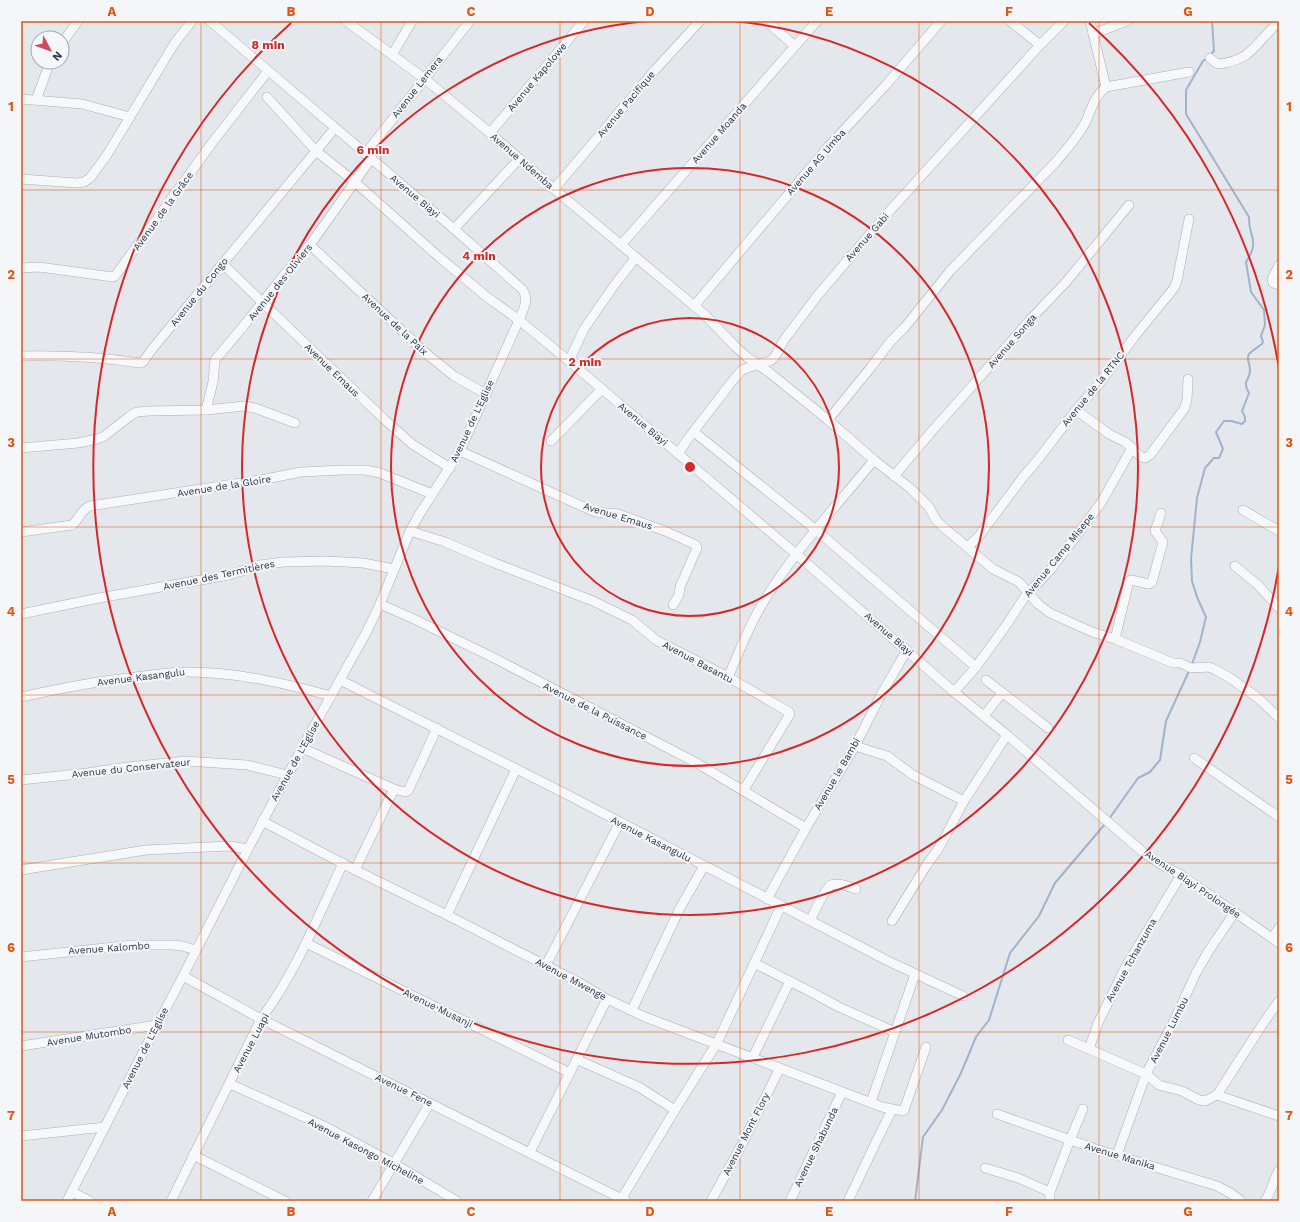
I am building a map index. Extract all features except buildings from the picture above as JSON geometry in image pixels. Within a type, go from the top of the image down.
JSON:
[{"type":"street","points":[[70,32],[78,21]]},
{"type":"street","points":[[21,179],[76,183],[84,182],[90,178],[108,155],[174,44],[192,21]]},
{"type":"street","name":"Avenue Biayi","points":[[210,21],[454,229],[524,292],[525,302],[519,320],[796,554],[954,692],[1107,819]]},
{"type":"street","name":"Avenue Ndemba","points":[[346,21],[425,79],[490,133],[554,189],[704,314],[735,346],[757,365],[770,373],[919,496],[929,507],[934,517],[942,526],[989,566],[998,572],[1015,579],[1038,604],[1050,614],[1092,632],[1115,639],[1174,663],[1180,663],[1191,668],[1210,667],[1230,678],[1258,698],[1279,718]]},
{"type":"street","points":[[392,56],[412,21]]},
{"type":"street","name":"Avenue Lemera","points":[[368,157],[470,21]]},
{"type":"street","name":"Avenue Kapolowe","points":[[490,133],[584,21]]},
{"type":"street","name":"Avenue Pacifique","points":[[554,189],[655,70],[700,21]]},
{"type":"street","points":[[766,21],[795,46]]},
{"type":"street","name":"Avenue Moanda","points":[[621,245],[817,21]]},
{"type":"street","name":"Avenue AG Umba","points":[[694,306],[830,146],[885,86],[941,21]]},
{"type":"street","points":[[1010,21],[1040,45]]},
{"type":"street","name":"Avenue Gabi","points":[[678,454],[742,370],[770,361],[774,358],[784,340],[818,295],[881,221],[1040,45],[1064,21]]},
{"type":"street","points":[[1090,21],[1106,87]]},
{"type":"street","points":[[1093,34],[1127,21]]},
{"type":"street","points":[[1210,58],[1219,64],[1238,59],[1253,51],[1276,25]]},
{"type":"street","points":[[36,100],[47,70]]},
{"type":"street","name":"Avenue de la Grâce","points":[[21,268],[39,267],[113,277],[116,276],[212,143],[268,71]]},
{"type":"street","points":[[828,420],[890,342],[909,322],[950,271],[1070,145],[1084,125],[1096,96],[1100,91],[1106,87],[1189,72]]},
{"type":"street","points":[[267,97],[316,150],[457,272],[487,297],[519,320]]},
{"type":"street","points":[[21,99],[82,104],[130,116]]},
{"type":"street","name":"Avenue du Congo","points":[[21,356],[107,358],[140,363],[143,362],[222,263],[335,128]]},
{"type":"street","name":"Avenue des Oliviers","points":[[206,410],[213,382],[215,360],[310,245],[354,182],[368,157]]},
{"type":"street","points":[[454,229],[519,159]]},
{"type":"street","name":"Avenue Songa","points":[[894,476],[932,430],[1019,331],[1067,281],[1129,205]]},
{"type":"street","name":"Avenue de la RTNC","points":[[968,547],[979,536],[1023,476],[1099,384],[1174,288],[1177,281],[1190,219]]},
{"type":"street","name":"Avenue de la Paix","points":[[310,245],[428,355],[454,376],[486,394]]},
{"type":"street","points":[[569,361],[584,329],[636,257]]},
{"type":"street","name":"Avenue Emaus","points":[[222,263],[384,419],[412,444],[450,468]]},
{"type":"street","points":[[1279,265],[1272,279],[1273,283],[1279,285]]},
{"type":"street","name":"Avenue de L'Eglise","points":[[67,1201],[262,821],[380,604],[410,531],[460,451],[519,320]]},
{"type":"street","points":[[1076,410],[1109,434],[1125,442],[1141,457],[1145,458],[1150,455],[1158,445],[1184,409],[1187,400],[1188,379]]},
{"type":"street","points":[[551,441],[602,390]]},
{"type":"street","points":[[21,448],[78,443],[97,439],[103,437],[137,412],[206,410],[244,406],[255,408],[295,423]]},
{"type":"street","points":[[694,432],[816,530],[976,667]]},
{"type":"street","name":"Avenue Camp Misepe","points":[[954,692],[976,667],[1028,592],[1051,569],[1101,503],[1132,448]]},
{"type":"street","name":"Avenue Emaus","points":[[460,451],[595,512],[618,514],[665,531],[696,545],[697,548],[680,587],[679,596],[674,605]]},
{"type":"street","points":[[728,677],[759,609],[796,554],[874,460]]},
{"type":"street","name":"Avenue de la Gloire","points":[[21,532],[72,525],[84,510],[90,506],[266,479],[301,472],[365,470],[380,473],[432,494]]},
{"type":"street","points":[[1243,510],[1279,531]]},
{"type":"street","points":[[1115,639],[1129,581],[1131,580],[1149,584],[1152,582],[1163,542],[1155,531],[1161,513]]},
{"type":"street","name":"Avenue Basantu","points":[[410,531],[445,542],[593,601],[632,620],[656,640],[728,677],[790,713],[743,791]]},
{"type":"street","name":"Avenue des Termitières","points":[[21,614],[99,598],[229,575],[260,565],[283,562],[363,563],[394,569]]},
{"type":"street","points":[[1235,566],[1258,585],[1279,608]]},
{"type":"street","name":"Avenue de la Puissance","points":[[380,604],[494,658],[693,761],[806,828]]},
{"type":"street","name":"Avenue le Bambi","points":[[768,899],[806,828],[855,746],[882,693],[907,650]]},
{"type":"street","name":"Avenue Kasangulu","points":[[21,697],[115,679],[186,672],[216,673],[247,677],[290,685],[331,696]]},
{"type":"street","name":"Avenue Kasangulu","points":[[340,680],[437,728],[780,906],[915,974],[963,996]]},
{"type":"street","points":[[986,680],[1048,728]]},
{"type":"street","points":[[984,716],[1002,692]]},
{"type":"street","points":[[302,748],[394,789],[405,792],[408,791],[437,728]]},
{"type":"street","points":[[892,921],[926,866],[940,848],[964,801],[1007,735]]},
{"type":"street","points":[[855,746],[887,756],[913,775],[964,801]]},
{"type":"street","points":[[1194,758],[1279,817]]},
{"type":"street","name":"Avenue du Conservateur","points":[[21,780],[186,761],[247,765],[287,775]]},
{"type":"street","points":[[447,915],[516,769]]},
{"type":"street","points":[[355,870],[394,789]]},
{"type":"street","name":"Avenue Biayi Prolongée","points":[[1107,819],[1144,852],[1162,865],[1181,875],[1275,940]]},
{"type":"street","name":"Avenue Mwenge","points":[[262,821],[343,864],[447,915],[585,986],[607,999],[645,1017],[665,1026],[753,1057],[892,1110]]},
{"type":"street","points":[[546,966],[620,822]]},
{"type":"street","points":[[21,870],[146,850],[229,846],[248,849]]},
{"type":"street","name":"Avenue Luapi","points":[[171,1201],[261,1019],[274,1002],[306,943],[343,864]]},
{"type":"street","points":[[632,1010],[680,908],[704,866]]},
{"type":"street","name":"Avenue Tchanzuma","points":[[1089,1049],[1098,1023],[1119,980],[1181,875]]},
{"type":"street","points":[[810,921],[826,890],[832,885],[840,884],[856,889]]},
{"type":"street","points":[[624,1200],[675,1110],[717,1044],[780,906]]},
{"type":"street","name":"Avenue Lumbu","points":[[1117,1154],[1146,1074],[1174,1021],[1196,973],[1208,952],[1235,912]]},
{"type":"street","points":[[1275,940],[1279,928]]},
{"type":"street","name":"Avenue Musanji","points":[[306,943],[570,1073]]},
{"type":"street","name":"Avenue Kalombo","points":[[21,957],[133,945],[182,946],[196,950]]},
{"type":"street","points":[[754,963],[839,1007],[895,1032]]},
{"type":"street","points":[[871,1102],[915,974]]},
{"type":"street","name":"Avenue Fene","points":[[183,976],[261,1019],[624,1200]]},
{"type":"street","points":[[753,1057],[790,981]]},
{"type":"street","points":[[530,1152],[578,1060],[607,999]]},
{"type":"street","points":[[1068,1040],[1146,1074],[1159,1085],[1182,1092],[1205,1102],[1217,1095],[1279,1001]]},
{"type":"street","name":"Avenue Mutombo","points":[[21,1046],[157,1025]]},
{"type":"street","points":[[848,1201],[892,1110],[904,1110],[926,1048]]},
{"type":"street","points":[[578,1060],[638,1087],[675,1110]]},
{"type":"street","name":"Avenue Mont Flory","points":[[711,1201],[741,1146],[780,1068]]},
{"type":"street","name":"Avenue Kasongo Micheline","points":[[230,1084],[324,1126],[393,1163],[457,1201]]},
{"type":"street","name":"Avenue Shabunda","points":[[790,1201],[842,1092]]},
{"type":"street","points":[[1217,1095],[1279,1116]]},
{"type":"street","points":[[372,1201],[393,1163],[430,1103]]},
{"type":"street","points":[[985,1168],[1018,1178],[1050,1196],[1083,1109]]},
{"type":"street","name":"Avenue Manika","points":[[997,1114],[1070,1140],[1217,1186],[1241,1201]]},
{"type":"street","points":[[21,1136],[105,1127]]},
{"type":"street","points":[[193,1155],[285,1201]]},
{"type":"street","points":[[1265,1201],[1270,1193],[1274,1178],[1279,1170]]},
{"type":"street","points":[[72,1192],[90,1201]]},
{"type":"waterway","points":[[1210,55],[1214,51],[1212,21]]},
{"type":"waterway","points":[[1192,664],[1200,642],[1206,617],[1192,581],[1191,559],[1197,498],[1205,468],[1214,458],[1219,458],[1223,449],[1216,432],[1224,421],[1242,424],[1245,421],[1242,411],[1249,393],[1246,385],[1250,373],[1248,356],[1262,344],[1263,342],[1261,336],[1265,325],[1264,310],[1251,292],[1246,262],[1253,248],[1249,217],[1186,114],[1186,90],[1203,61],[1207,58]]},
{"type":"waterway","points":[[1109,819],[1138,778],[1150,772],[1160,760],[1166,721],[1189,671]]},
{"type":"waterway","points":[[915,1201],[923,1137],[942,1110],[961,1073],[976,1037],[989,1020],[1010,953],[1039,916],[1055,883],[1105,824]]}]
